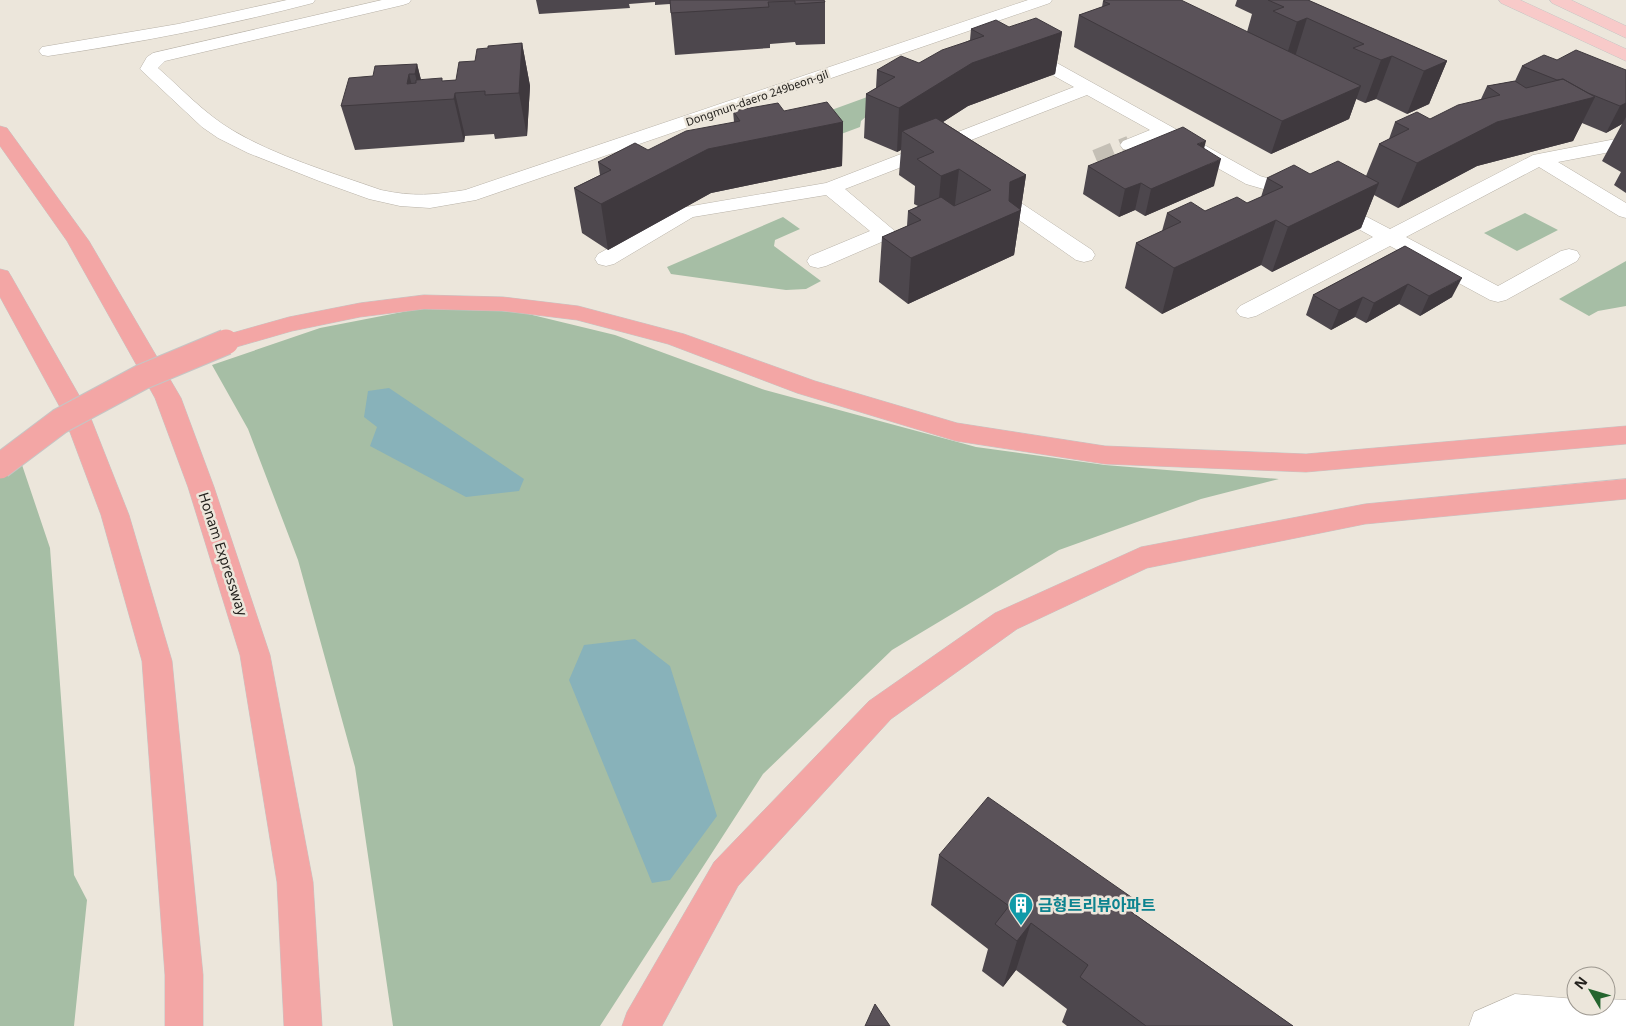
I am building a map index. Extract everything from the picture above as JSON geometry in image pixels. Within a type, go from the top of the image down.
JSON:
[{"type":"highway","name":"Honam Expressway","points":[[0,132],[78,240],[163,390],[201,487],[255,656],[294,882],[303,1026]]},
{"type":"highway","points":[[0,276],[75,411],[115,515],[156,661],[184,975],[184,1026]]},
{"type":"highway","points":[[0,466],[60,421],[142,377],[226,342],[289,324],[360,310],[424,302],[503,304],[578,313],[676,339],[806,387],[956,432],[1105,455],[1306,463],[1626,435]]},
{"type":"highway","points":[[641,1026],[726,874],[880,710],[1006,621],[1141,558],[1365,514],[1626,489]]},
{"type":"main road","points":[[1507,0],[1626,56]]},
{"type":"main road","points":[[1558,0],[1626,33]]},
{"type":"street","points":[[48,51],[103,44],[225,20],[307,0]]},
{"type":"street","name":"Dongmun-daero 249beon-gil","points":[[403,0],[160,58],[153,61],[149,69],[209,123],[225,134],[255,149],[376,195],[400,200],[430,202],[469,196],[1044,0]]},
{"type":"street","points":[[974,24],[1253,180],[1318,199],[1498,296],[1570,256]]},
{"type":"street","points":[[606,260],[687,212],[830,188],[937,155],[1089,88]]},
{"type":"street","points":[[1130,145],[1165,131]]},
{"type":"street","points":[[1248,310],[1540,159],[1626,143]]},
{"type":"street","points":[[1540,159],[1626,212]]},
{"type":"street","points":[[978,182],[1084,255]]},
{"type":"street","points":[[818,261],[885,232],[830,188]]},
{"type":"street","points":[[1488,1026],[1515,1013],[1575,1018],[1626,1019]]},
{"type":"green space","points":[[870,96],[869,114],[861,121],[860,127],[825,140],[815,116]]},
{"type":"green space","points":[[1525,213],[1558,230],[1517,251],[1484,233]]},
{"type":"green space","points":[[783,217],[800,229],[775,240],[774,246],[821,281],[806,289],[786,290],[671,274],[667,267]]},
{"type":"green space","points":[[1626,261],[1626,306],[1598,311],[1589,316],[1559,299]]},
{"type":"green space","points":[[428,307],[520,312],[615,335],[765,390],[976,447],[1105,465],[1279,479],[1201,499],[1059,550],[892,650],[763,774],[600,1026],[393,1026],[355,767],[298,560],[248,429],[212,365],[320,328]]},
{"type":"green space","points":[[18,453],[50,548],[74,875],[87,900],[74,1026],[0,1026],[0,467]]},
{"type":"water","points":[[389,388],[524,479],[519,491],[466,497],[370,446],[377,427],[364,417],[368,391]]},
{"type":"water","points":[[635,639],[670,666],[717,816],[670,880],[652,883],[569,680],[584,645]]},
{"type":"building","points":[[670,0],[824,0],[825,2],[795,4],[795,1],[768,2],[769,7],[671,13]]},
{"type":"building","points":[[1181,0],[1361,86],[1282,121],[1079,15],[1110,4],[1103,1]]},
{"type":"building","points":[[1268,0],[1308,0],[1447,61],[1424,71],[1392,56],[1381,60],[1353,48],[1364,44],[1307,18],[1297,22],[1273,11],[1284,7]]},
{"type":"building","points":[[1036,18],[1062,32],[972,63],[899,108],[866,94],[895,77],[877,70],[901,56],[919,63],[942,50],[984,36],[971,29],[996,20],[1009,27]]},
{"type":"building","points":[[522,43],[519,93],[485,95],[485,91],[455,93],[454,99],[341,106],[349,78],[373,76],[375,66],[417,64],[415,74],[409,74],[407,84],[416,83],[416,80],[442,78],[442,81],[456,80],[459,62],[475,61],[477,49],[488,48],[488,46]]},
{"type":"building","points":[[1576,50],[1626,70],[1626,103],[1620,106],[1588,93],[1563,79],[1557,80],[1522,66],[1544,55],[1557,60]]},
{"type":"building","points":[[1563,79],[1595,97],[1497,122],[1417,163],[1379,144],[1409,129],[1395,122],[1417,112],[1430,119],[1458,105],[1500,95],[1487,86],[1515,81],[1526,88]]},
{"type":"building","points":[[827,102],[843,122],[708,149],[601,204],[574,188],[611,170],[598,162],[635,143],[648,150],[686,131],[740,121],[733,111],[778,103],[784,111]]},
{"type":"building","points":[[936,118],[1026,175],[1010,182],[1009,201],[1021,210],[911,258],[882,237],[921,220],[908,211],[941,197],[954,206],[991,190],[959,169],[941,176],[917,159],[934,152],[902,131]]},
{"type":"building","points":[[1183,127],[1206,141],[1197,144],[1221,159],[1151,189],[1141,183],[1125,189],[1088,166]]},
{"type":"building","points":[[1338,161],[1379,183],[1288,227],[1276,220],[1174,268],[1136,243],[1181,222],[1167,213],[1191,202],[1205,211],[1237,197],[1247,203],[1283,187],[1267,178],[1294,165],[1310,174]]},
{"type":"building","points":[[1405,246],[1462,278],[1429,296],[1408,284],[1374,303],[1363,297],[1339,310],[1313,295]]},
{"type":"building","points":[[988,797],[1134,899],[1127,909],[1293,1026],[1146,1026],[1080,977],[1088,965],[1031,923],[1017,941],[995,924],[1009,906],[939,855]]},
{"type":"building","points":[[875,1004],[890,1026],[865,1026]]},
{"type":"tunnel","points":[[1096,159],[1130,145]]},
{"type":"place","name":"금형트리뷰아파트","points":[[1021,926]]}]
